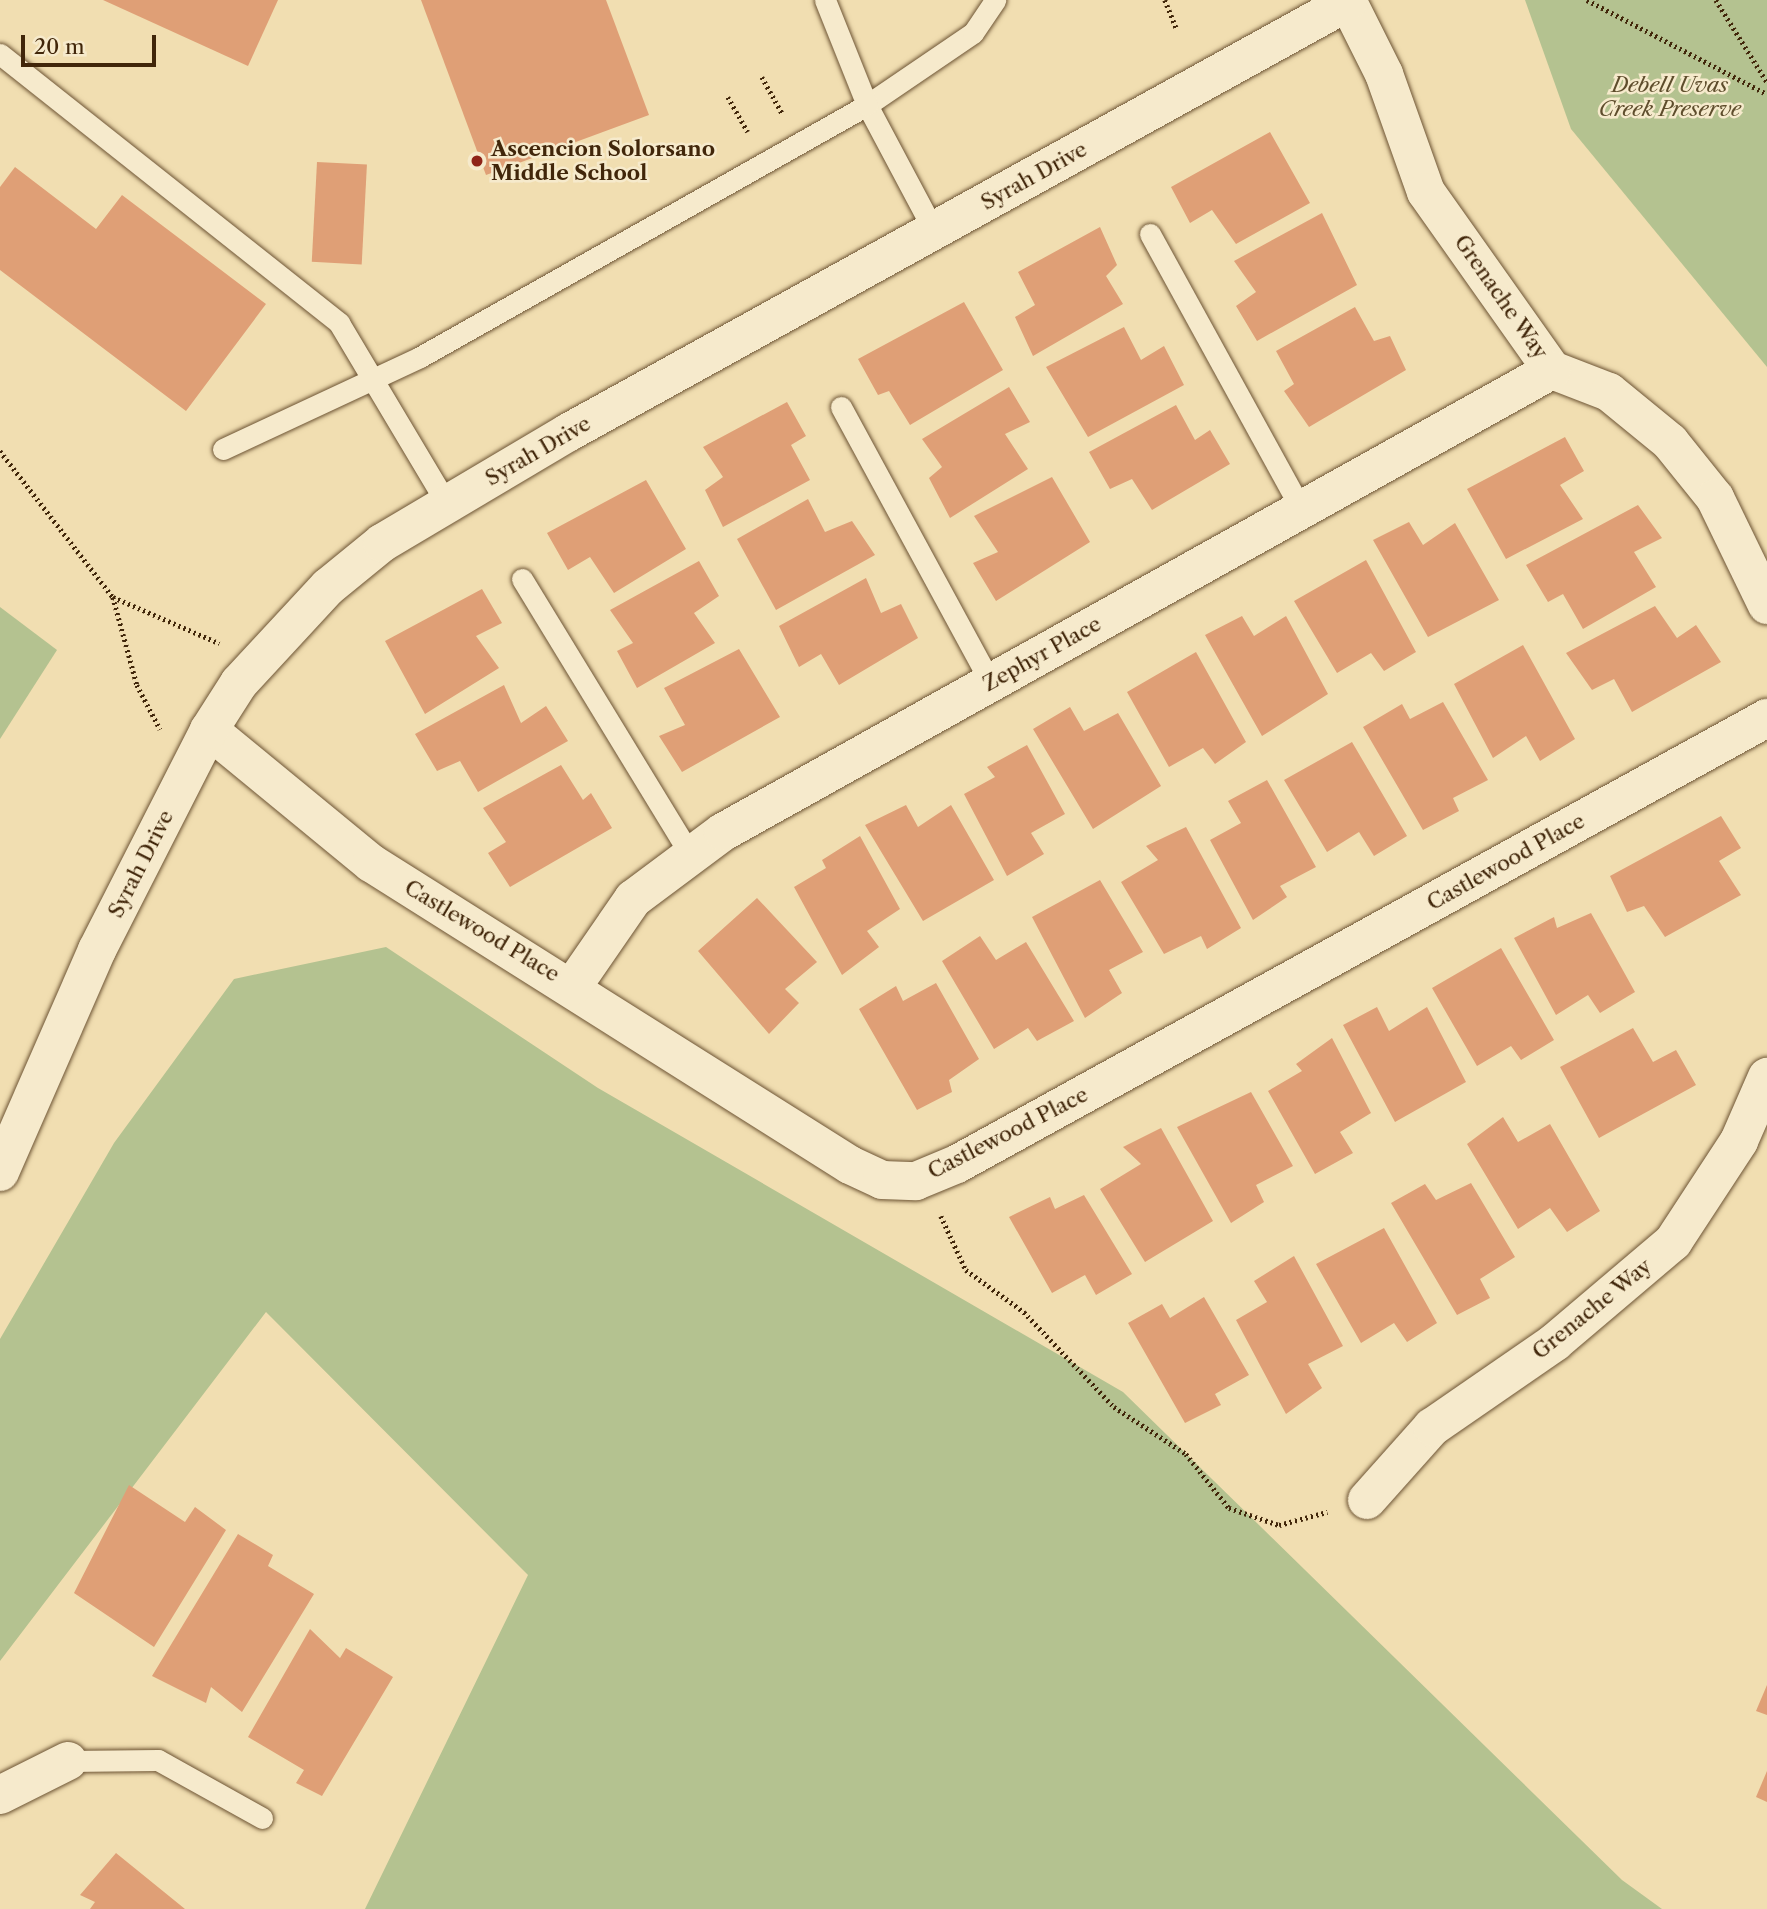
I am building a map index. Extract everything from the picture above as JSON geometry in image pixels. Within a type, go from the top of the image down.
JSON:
[{"type":"street","name":"Syrah Drive","points":[[0,1172],[97,950],[209,730],[261,659],[328,587],[382,543],[447,504],[1348,1]]},
{"type":"street","name":"Grenache Way","points":[[1348,1],[1384,74],[1426,192],[1552,370],[1609,392],[1670,442],[1715,498],[1767,605]]},
{"type":"street","name":"Zephyr Place","points":[[573,986],[632,899],[723,832],[1552,370]]},
{"type":"street","name":"Castlewood Place","points":[[209,730],[371,863],[573,986],[850,1165],[882,1180],[931,1175],[1767,718]]},
{"type":"street","name":"Grenache Way","points":[[1367,1500],[1432,1427],[1555,1342],[1673,1242],[1739,1141],[1767,1076]]},
{"type":"street","points":[[0,1795],[68,1761]]},
{"type":"lane","points":[[825,0],[867,105],[934,231]]},
{"type":"lane","points":[[223,449],[376,380],[867,105],[973,33],[995,0]]},
{"type":"lane","points":[[0,54],[315,299],[339,323],[376,380],[447,504]]},
{"type":"lane","points":[[1150,234],[1301,509]]},
{"type":"lane","points":[[841,407],[991,682]]},
{"type":"lane","points":[[522,579],[691,856]]},
{"type":"lane","points":[[68,1761],[158,1760],[262,1818]]},
{"type":"path","points":[[1165,0],[1177,30]]},
{"type":"path","points":[[1587,0],[1767,94]]},
{"type":"path","points":[[1716,0],[1767,82]]},
{"type":"path","points":[[762,77],[800,142]]},
{"type":"path","points":[[728,96],[766,163]]},
{"type":"path","points":[[0,451],[113,597],[137,685],[185,776]]},
{"type":"path","points":[[113,597],[261,659]]},
{"type":"path","points":[[931,1175],[945,1235],[966,1270],[1024,1312],[1114,1407],[1186,1454],[1229,1508],[1279,1525],[1367,1500]]},
{"type":"green space","name":"Debell Uvas Creek Preserve","points":[[1525,0],[1767,0],[1767,367],[1571,129]]},
{"type":"green space","points":[[0,607],[57,650],[0,739]]},
{"type":"green space","points":[[386,947],[598,1088],[1123,1392],[1622,1880],[1662,1909],[365,1909],[528,1575],[266,1312],[0,1661],[0,1339],[114,1143],[234,979]]},
{"type":"building","points":[[103,0],[278,0],[248,66]]},
{"type":"building","points":[[421,0],[606,0],[649,115],[486,175]]},
{"type":"building","points":[[1270,132],[1310,203],[1236,244],[1212,210],[1190,223],[1171,187]]},
{"type":"building","points":[[317,162],[367,165],[362,264],[312,262]]},
{"type":"building","points":[[15,167],[96,229],[122,195],[266,304],[186,411],[0,270],[0,187]]},
{"type":"building","points":[[1322,213],[1357,285],[1257,341],[1236,306],[1256,292],[1234,261]]},
{"type":"building","points":[[1100,227],[1117,265],[1106,276],[1123,304],[1033,356],[1015,317],[1035,305],[1018,272]]},
{"type":"building","points":[[964,302],[1003,370],[910,425],[889,391],[878,395],[858,359]]},
{"type":"building","points":[[1355,307],[1374,341],[1390,336],[1406,370],[1309,427],[1284,391],[1294,384],[1276,351]]},
{"type":"building","points":[[1124,327],[1141,360],[1164,346],[1184,385],[1088,437],[1046,367]]},
{"type":"building","points":[[1009,387],[1030,422],[1005,434],[1028,469],[950,518],[929,478],[942,467],[922,439]]},
{"type":"building","points":[[787,402],[806,436],[791,445],[810,480],[723,527],[705,490],[723,477],[703,447]]},
{"type":"building","points":[[1176,405],[1195,440],[1210,430],[1230,464],[1152,510],[1132,479],[1110,489],[1089,452]]},
{"type":"building","points":[[1565,437],[1584,471],[1560,485],[1583,519],[1506,559],[1467,489]]},
{"type":"building","points":[[1052,477],[1090,542],[996,601],[973,563],[998,552],[974,516]]},
{"type":"building","points":[[646,480],[686,549],[614,593],[590,557],[568,570],[547,533]]},
{"type":"building","points":[[808,499],[825,532],[852,521],[875,555],[776,610],[737,539]]},
{"type":"building","points":[[1638,505],[1662,538],[1634,552],[1656,587],[1583,629],[1563,594],[1548,602],[1526,565]]},
{"type":"building","points":[[1409,522],[1423,545],[1455,523],[1499,600],[1428,637],[1373,540]]},
{"type":"building","points":[[1366,560],[1416,652],[1384,671],[1371,653],[1337,673],[1294,601]]},
{"type":"building","points":[[699,561],[719,596],[694,613],[715,643],[637,688],[617,651],[633,643],[610,610]]},
{"type":"building","points":[[866,578],[881,613],[901,604],[918,638],[839,685],[821,654],[799,667],[779,626]]},
{"type":"building","points":[[482,589],[502,623],[476,636],[499,668],[425,714],[385,641]]},
{"type":"building","points":[[1655,606],[1677,638],[1696,625],[1721,662],[1632,712],[1614,679],[1592,690],[1566,653]]},
{"type":"building","points":[[1242,616],[1254,636],[1286,616],[1328,694],[1262,736],[1205,635]]},
{"type":"building","points":[[1523,645],[1575,739],[1540,761],[1526,736],[1493,758],[1454,684]]},
{"type":"building","points":[[739,649],[780,717],[682,772],[659,736],[685,725],[664,688]]},
{"type":"building","points":[[1196,652],[1246,742],[1215,764],[1203,748],[1169,767],[1127,692]]},
{"type":"building","points":[[504,685],[521,723],[546,706],[568,741],[478,792],[460,761],[437,771],[415,734]]},
{"type":"building","points":[[1443,702],[1488,780],[1453,798],[1459,811],[1423,830],[1363,727],[1402,704],[1410,719]]},
{"type":"building","points":[[1070,707],[1084,731],[1118,713],[1161,786],[1093,829],[1033,729]]},
{"type":"building","points":[[1352,742],[1407,836],[1374,856],[1359,832],[1327,852],[1284,780]]},
{"type":"building","points":[[1027,745],[1065,814],[1031,833],[1044,854],[1007,876],[964,794],[995,777],[987,767]]},
{"type":"building","points":[[561,765],[583,800],[591,793],[612,828],[510,887],[488,853],[506,842],[483,808]]},
{"type":"building","points":[[1267,780],[1316,867],[1280,886],[1287,897],[1253,920],[1210,840],[1241,823],[1228,801]]},
{"type":"building","points":[[906,805],[918,827],[951,805],[994,880],[923,921],[865,825]]},
{"type":"building","points":[[1721,816],[1741,848],[1719,861],[1741,895],[1665,937],[1644,906],[1627,912],[1610,876]]},
{"type":"building","points":[[1186,827],[1241,928],[1207,949],[1201,936],[1164,954],[1121,882],[1158,860],[1146,846]]},
{"type":"building","points":[[860,836],[900,909],[867,931],[879,947],[842,975],[794,887],[826,868],[822,860]]},
{"type":"building","points":[[1100,880],[1143,952],[1109,970],[1122,993],[1085,1018],[1032,917]]},
{"type":"building","points":[[757,898],[817,962],[785,989],[799,1003],[769,1034],[698,951]]},
{"type":"building","points":[[1591,913],[1635,992],[1600,1013],[1588,995],[1556,1015],[1514,938],[1554,917],[1557,928]]},
{"type":"building","points":[[980,936],[996,960],[1026,942],[1074,1021],[1037,1041],[1028,1028],[994,1049],[942,961]]},
{"type":"building","points":[[1501,948],[1554,1040],[1521,1060],[1511,1046],[1477,1066],[1432,988]]},
{"type":"building","points":[[936,983],[979,1059],[949,1080],[952,1092],[917,1110],[859,1009],[896,986],[903,1001]]},
{"type":"building","points":[[1377,1007],[1389,1031],[1427,1007],[1466,1082],[1395,1122],[1343,1025]]},
{"type":"building","points":[[1633,1028],[1653,1062],[1676,1050],[1696,1085],[1599,1138],[1560,1067]]},
{"type":"building","points":[[1332,1038],[1371,1113],[1340,1132],[1353,1153],[1315,1174],[1268,1091],[1302,1071],[1296,1064]]},
{"type":"building","points":[[1251,1092],[1293,1166],[1256,1185],[1264,1202],[1231,1223],[1177,1127]]},
{"type":"building","points":[[1503,1117],[1518,1142],[1550,1124],[1600,1211],[1567,1232],[1550,1208],[1518,1229],[1467,1144]]},
{"type":"building","points":[[1161,1128],[1213,1221],[1145,1262],[1100,1189],[1141,1164],[1123,1147]]},
{"type":"building","points":[[1471,1183],[1515,1257],[1480,1279],[1490,1298],[1457,1315],[1391,1203],[1425,1184],[1436,1200]]},
{"type":"building","points":[[1084,1195],[1132,1274],[1096,1295],[1085,1275],[1052,1293],[1009,1217],[1050,1197],[1055,1209]]},
{"type":"building","points":[[1384,1228],[1437,1323],[1407,1342],[1394,1323],[1361,1343],[1316,1264]]},
{"type":"building","points":[[1294,1256],[1343,1346],[1308,1364],[1322,1388],[1286,1414],[1236,1320],[1267,1302],[1254,1281]]},
{"type":"building","points":[[1204,1297],[1249,1375],[1215,1394],[1221,1405],[1185,1423],[1128,1323],[1162,1304],[1170,1318]]},
{"type":"building","points":[[129,1485],[185,1522],[195,1507],[226,1530],[154,1647],[74,1593]]},
{"type":"building","points":[[238,1534],[273,1555],[268,1566],[314,1594],[242,1712],[211,1687],[206,1703],[152,1676]]},
{"type":"building","points":[[310,1629],[340,1658],[346,1648],[393,1677],[322,1796],[296,1783],[304,1770],[248,1737]]},
{"type":"building","points":[[1767,1685],[1767,1715],[1756,1711]]},
{"type":"building","points":[[1767,1771],[1767,1802],[1756,1797]]},
{"type":"building","points":[[116,1853],[185,1909],[90,1909],[95,1902],[80,1895]]},
{"type":"place","name":"Ascencion Solorsano Middle School","points":[[477,161]]}]
